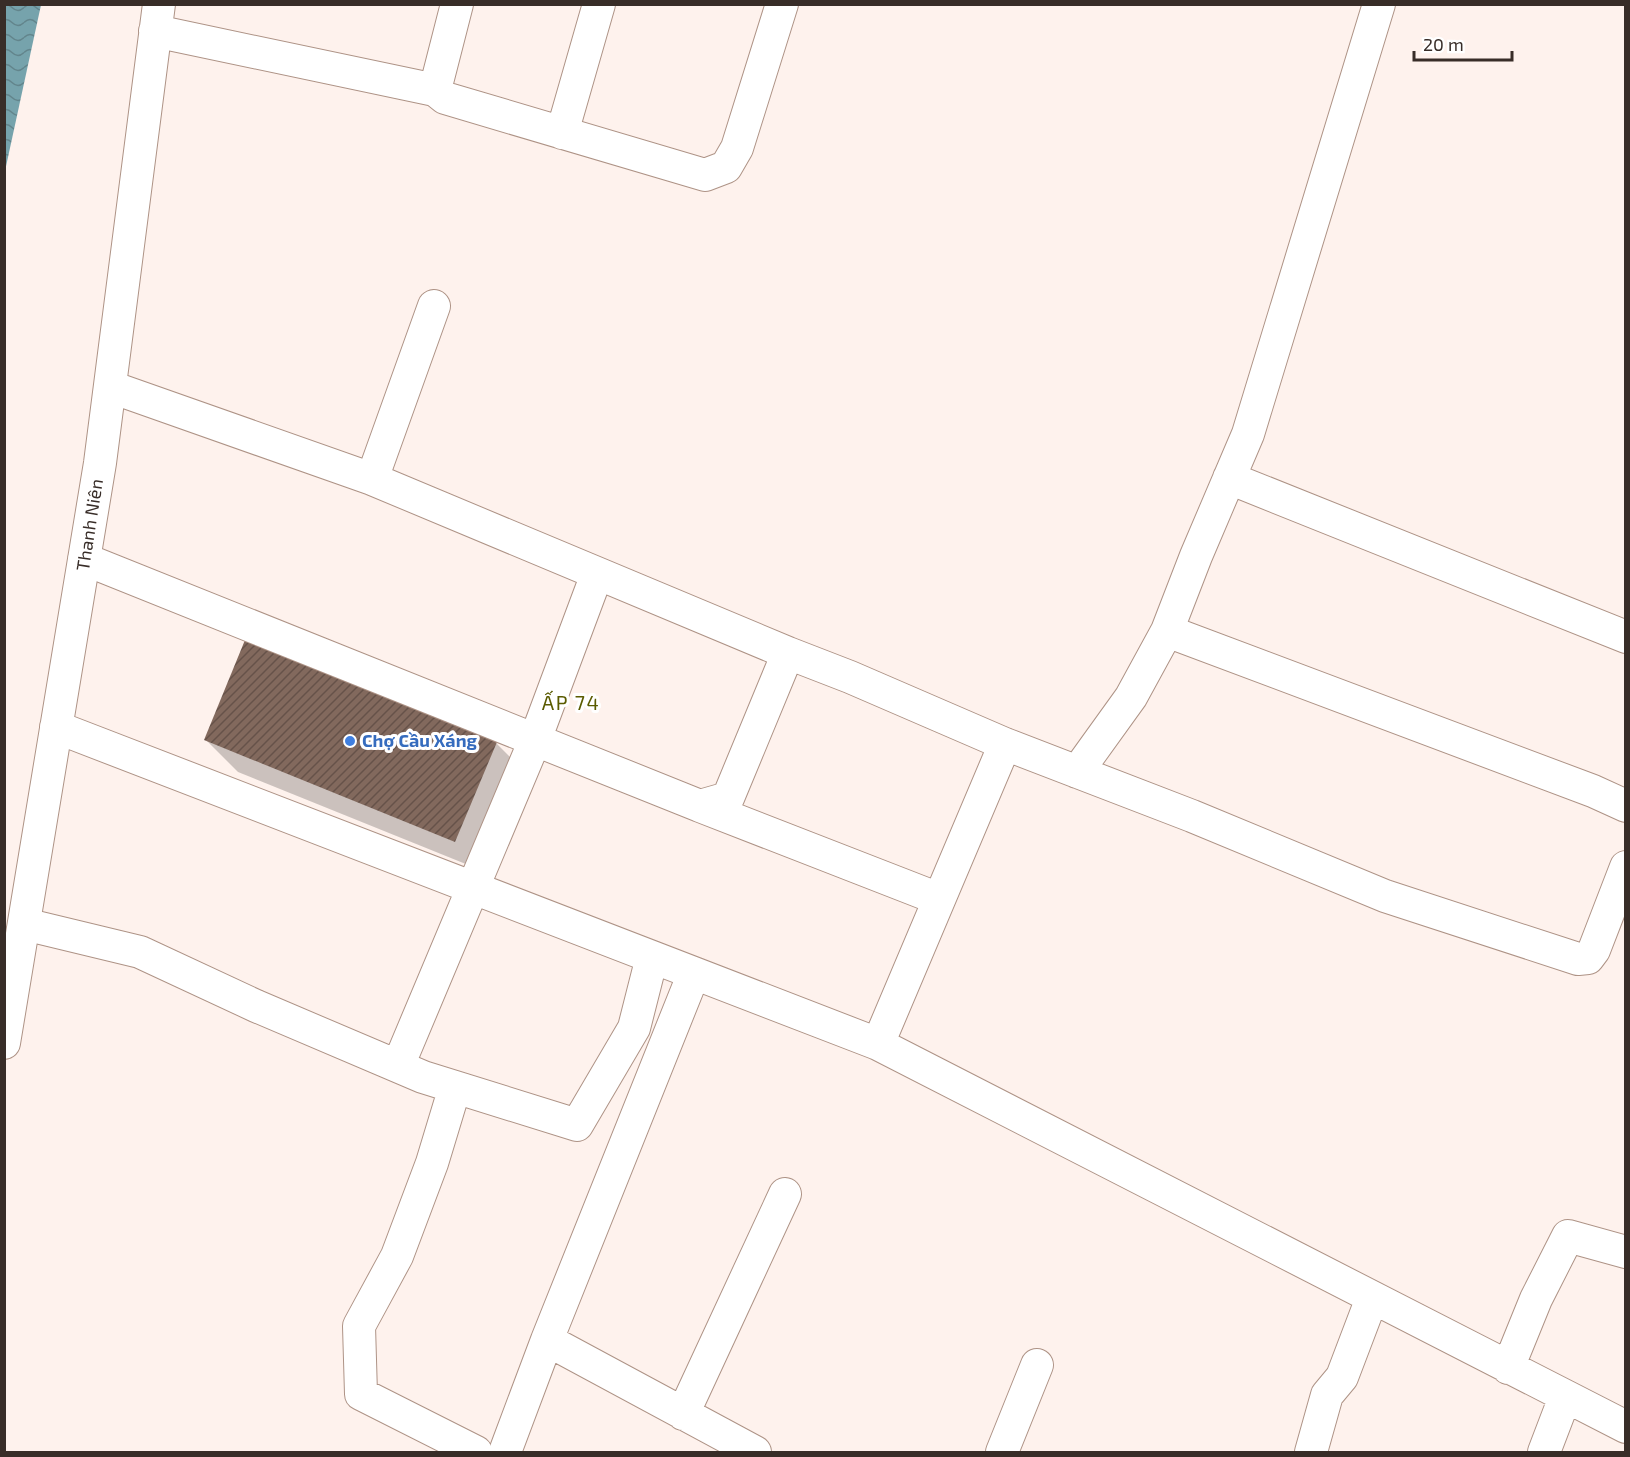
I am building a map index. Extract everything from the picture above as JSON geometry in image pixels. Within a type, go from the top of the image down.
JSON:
[{"type":"street","points":[[435,90],[457,4]]},
{"type":"street","points":[[562,133],[599,4]]},
{"type":"street","points":[[157,18],[435,90],[445,98],[705,175],[726,167],[737,148],[782,4]]},
{"type":"street","points":[[1077,772],[1131,697],[1167,631],[1248,434],[1379,4]]},
{"type":"street","name":"Thanh Niên","points":[[4,1043],[111,387],[157,18]]},
{"type":"street","points":[[372,479],[434,306]]},
{"type":"street","points":[[111,387],[372,479],[850,677],[1005,744],[1192,816],[1385,896],[1578,959],[1587,958],[1594,950],[1626,867]]},
{"type":"street","points":[[1229,478],[1626,638]]},
{"type":"street","points":[[84,559],[700,806],[939,899]]},
{"type":"street","points":[[398,1066],[536,740],[597,574]]},
{"type":"street","points":[[1167,631],[1593,791],[1626,806]]},
{"type":"street","points":[[700,806],[728,798],[788,653]]},
{"type":"street","points":[[56,727],[878,1044],[1368,1309],[1508,1368],[1626,1427]]},
{"type":"street","points":[[878,1044],[1005,744]]},
{"type":"street","points":[[24,924],[140,952],[256,1006],[423,1077],[577,1125],[634,1028],[652,957]]},
{"type":"street","points":[[505,1452],[547,1340],[694,973]]},
{"type":"street","points":[[455,1087],[432,1163],[397,1256],[359,1326],[362,1394],[476,1452]]},
{"type":"street","points":[[683,1414],[785,1194]]},
{"type":"street","points":[[1508,1368],[1536,1299],[1568,1236],[1626,1252]]},
{"type":"street","points":[[1311,1452],[1327,1395],[1342,1377],[1368,1309]]},
{"type":"street","points":[[547,1340],[755,1452]]},
{"type":"street","points":[[1002,1452],[1037,1365]]},
{"type":"street","points":[[1544,1452],[1565,1396]]},
{"type":"water","points":[[4,5],[41,5],[5,171]]},
{"type":"building","name":"Chợ Cầu Xáng","points":[[245,640],[497,742],[455,842],[204,740]]},
{"type":"place","name":"Chợ Cầu Xáng","points":[[350,741]]},
{"type":"district","name":"ẤP 74","points":[[571,703]]}]
